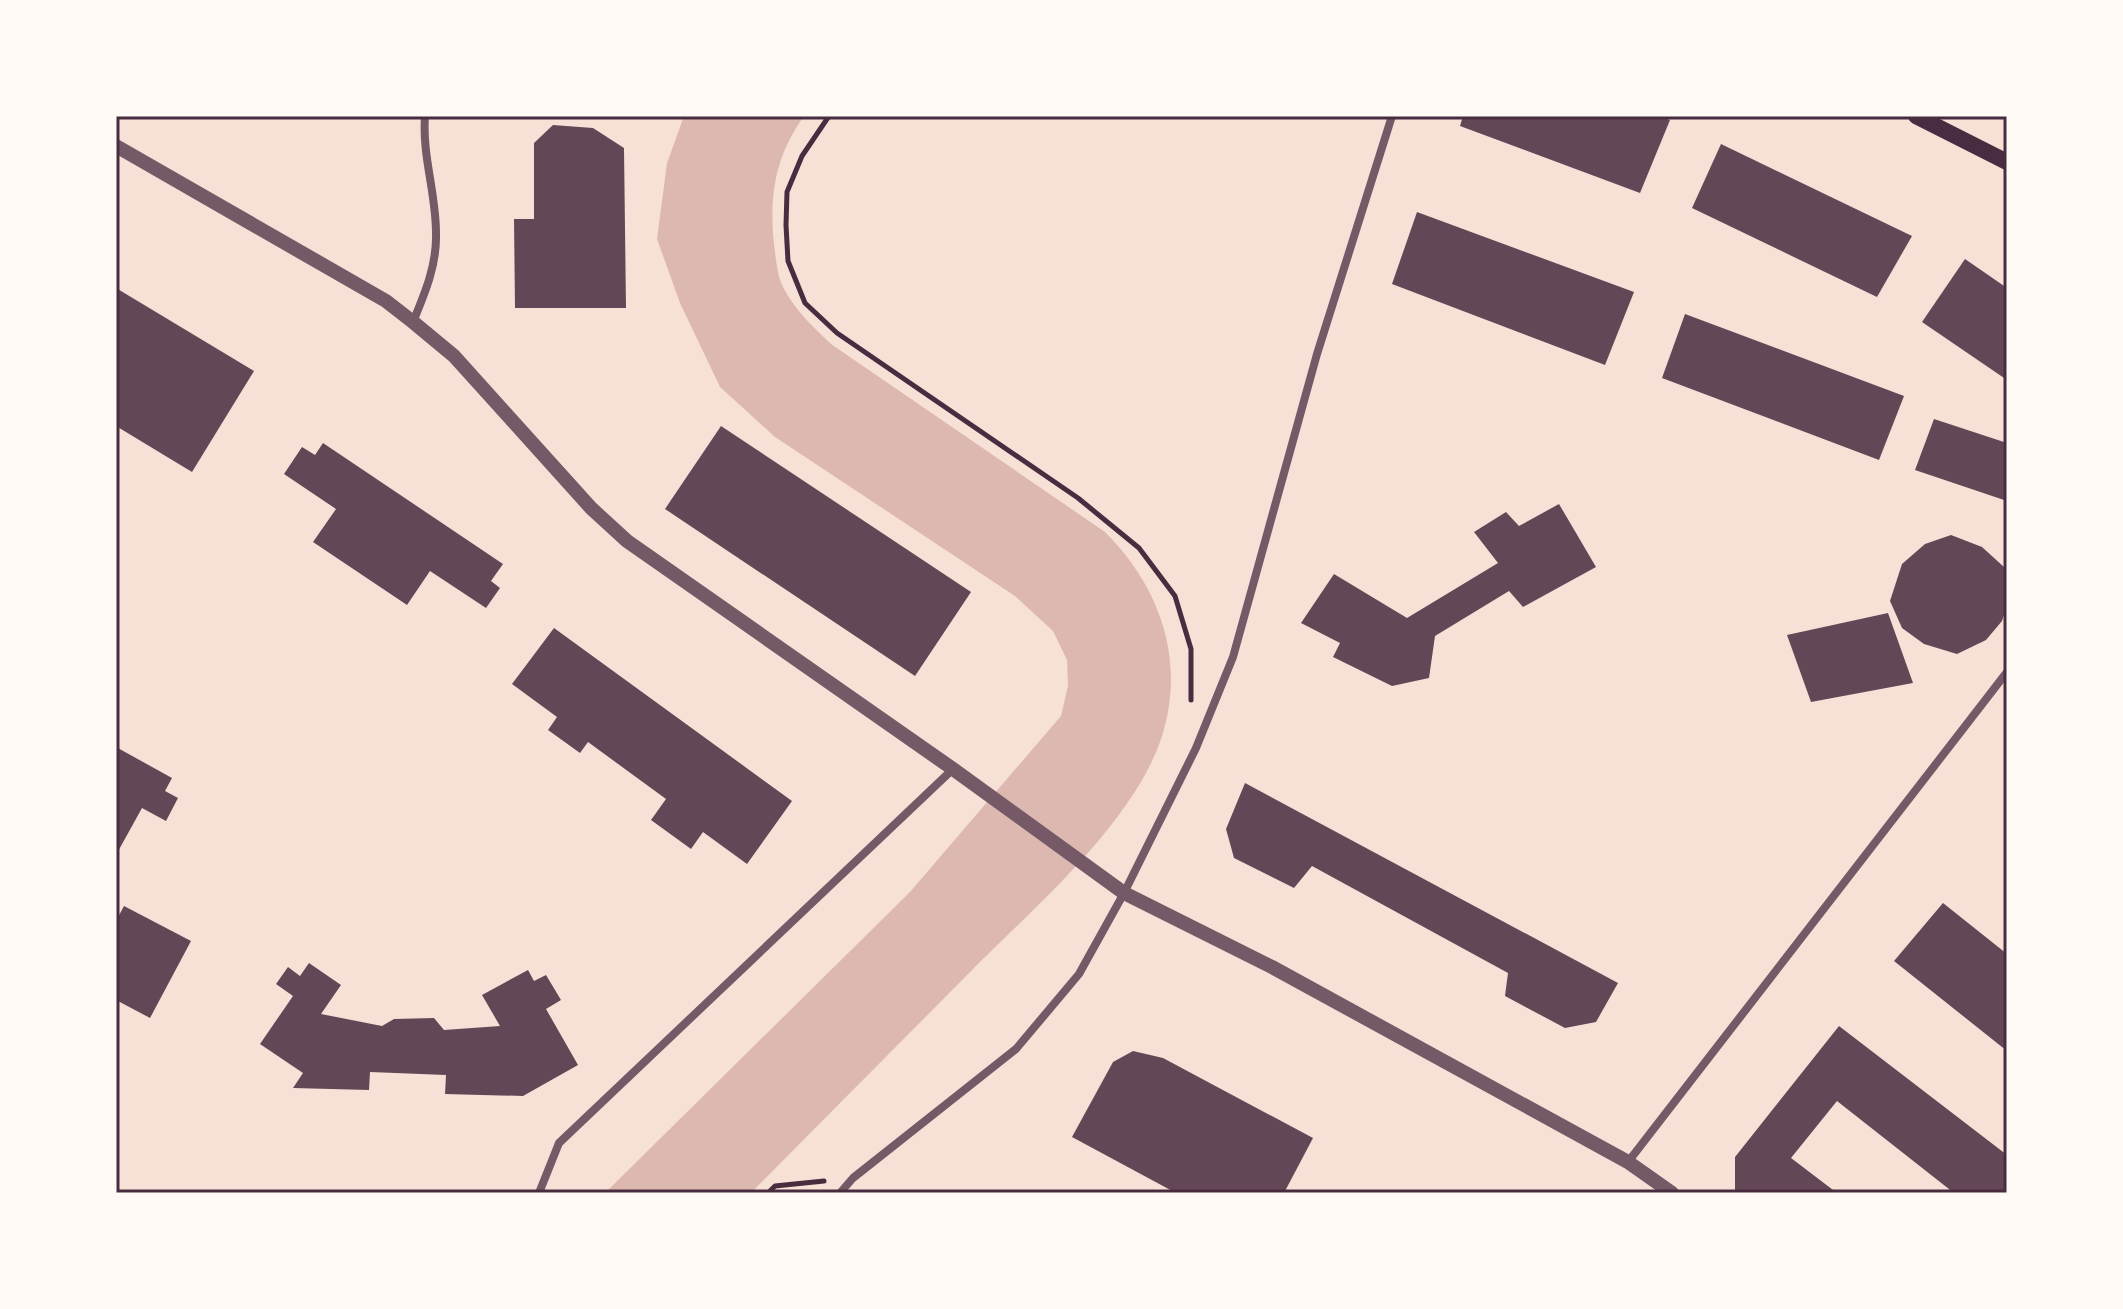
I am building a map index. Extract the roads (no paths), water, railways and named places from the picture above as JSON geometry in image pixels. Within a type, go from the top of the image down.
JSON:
[{"type":"main road","points":[[1916,116],[2007,162]]},
{"type":"street","points":[[413,322],[430,278],[436,232],[424,148],[425,116]]},
{"type":"street","points":[[840,1193],[853,1178],[1016,1049],[1079,974],[1124,893],[1196,748],[1233,657],[1317,354],[1392,116]]},
{"type":"street","points":[[116,146],[373,294],[413,322],[454,356],[591,508],[627,541],[1124,893],[1272,967],[1628,1162],[1672,1193]]},
{"type":"street","points":[[1628,1162],[2007,672]]},
{"type":"street","points":[[539,1193],[559,1143],[953,769]]}]
